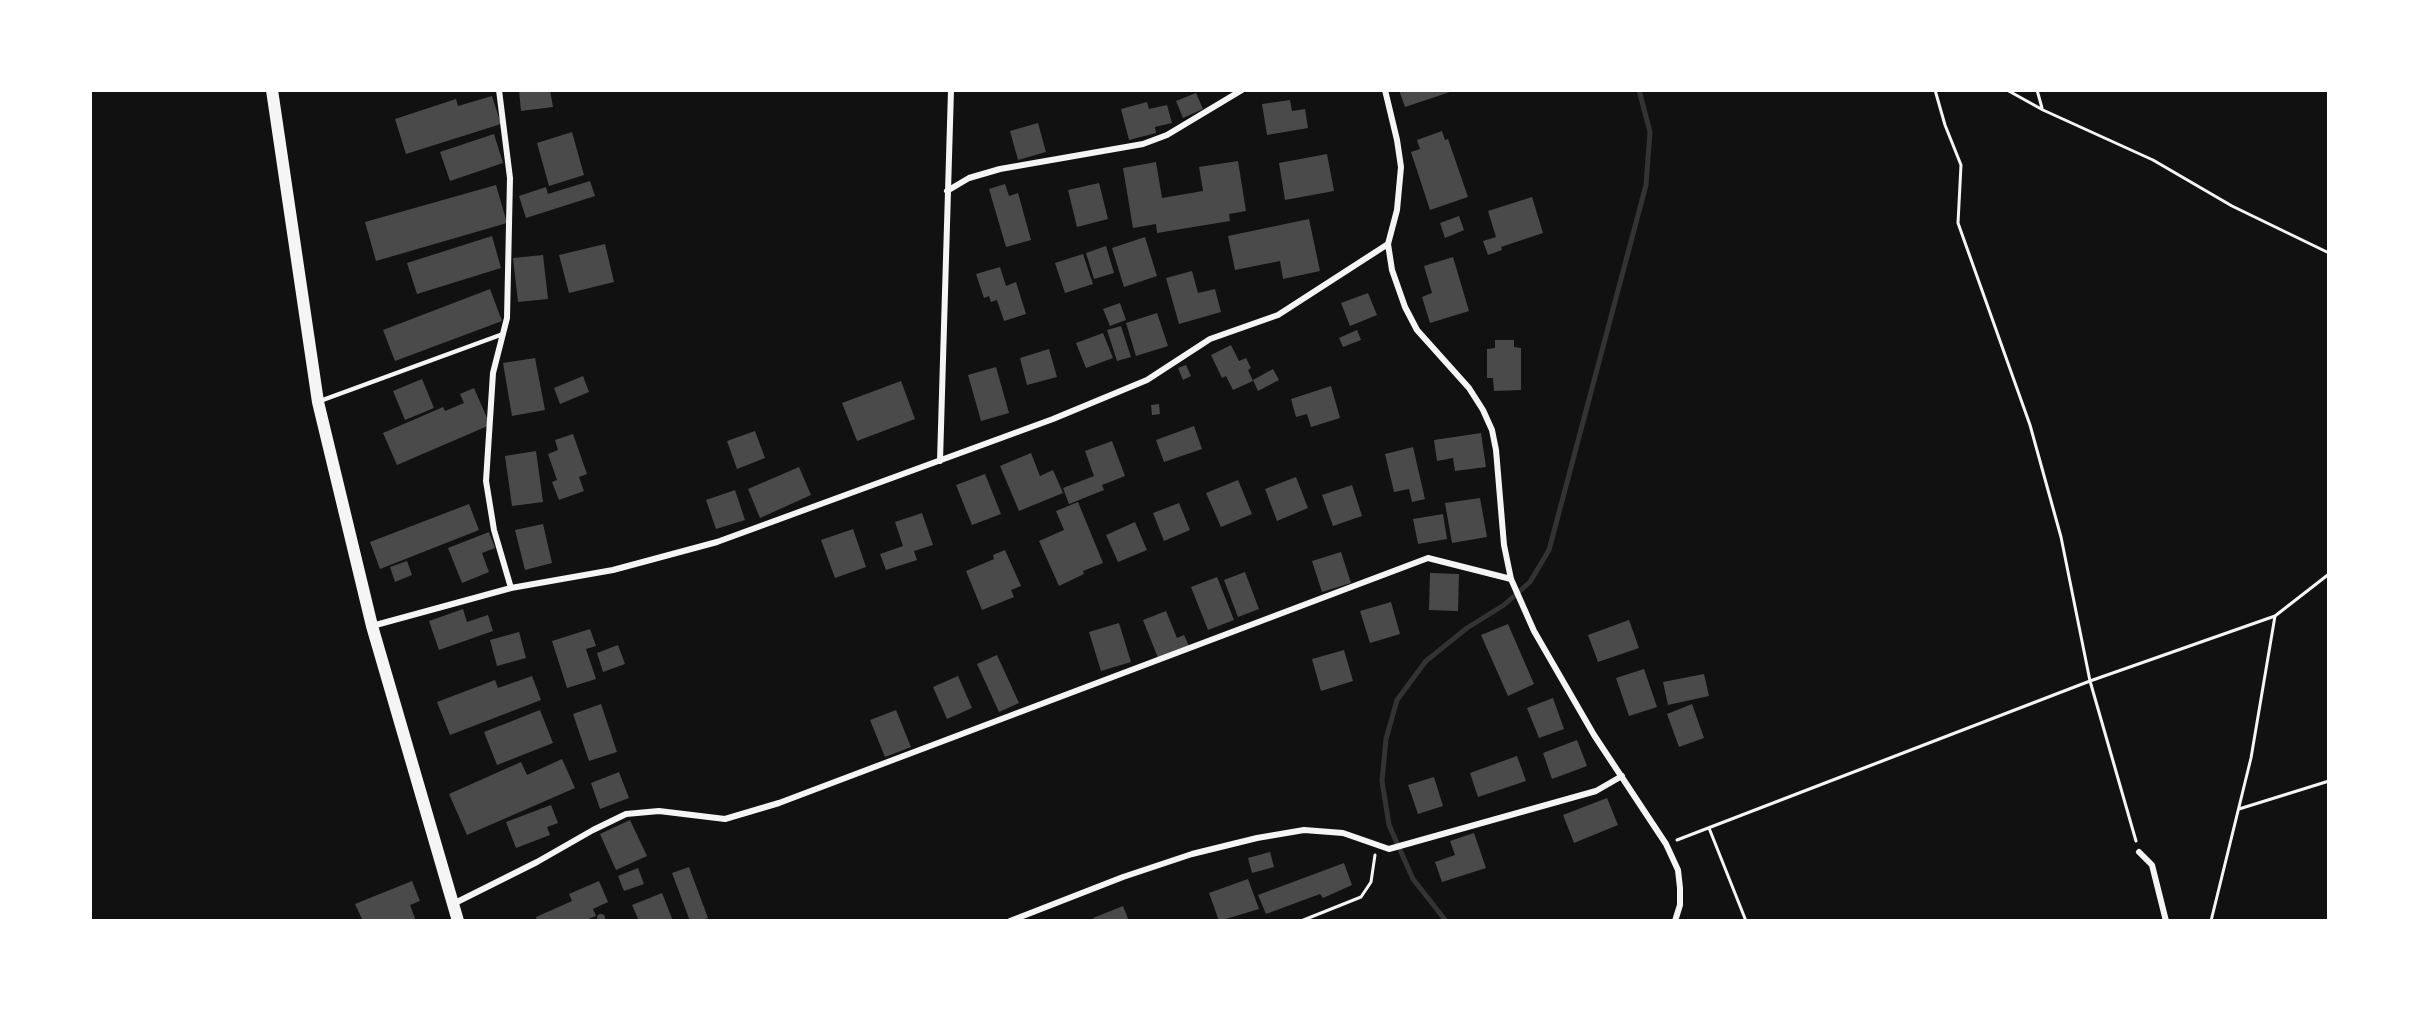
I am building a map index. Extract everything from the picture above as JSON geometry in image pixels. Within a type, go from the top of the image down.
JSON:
[{"type":"main road","points":[[272,90],[318,402],[372,626],[458,921]]},
{"type":"street","points":[[499,90],[510,178],[507,318],[493,373],[486,481],[494,531],[511,588]]},
{"type":"street","points":[[940,461],[951,90]]},
{"type":"street","points":[[948,191],[969,178],[1000,169],[1143,144],[1167,135],[1242,90]]},
{"type":"street","points":[[1385,90],[1401,167],[1397,210],[1388,244],[1392,270],[1416,330],[1469,388],[1492,430],[1499,471],[1504,545],[1510,579],[1525,611],[1594,735],[1666,844],[1678,870],[1680,905],[1675,921]]},
{"type":"street","points":[[372,626],[511,588],[612,570],[717,542],[1053,419],[1147,380],[1210,339],[1278,315],[1388,244]]},
{"type":"street","points":[[453,904],[626,814],[659,811],[724,819],[779,803],[1428,558],[1510,579]]},
{"type":"street","points":[[1010,921],[1123,877],[1192,854],[1257,838],[1304,830],[1343,833],[1389,849],[1596,790],[1622,776]]},
{"type":"street","points":[[2139,852],[2152,865],[2166,921]]},
{"type":"lane","points":[[318,402],[503,334]]},
{"type":"path","points":[[1935,90],[1945,125],[1961,165],[1958,223],[2030,425],[2061,537],[2090,681],[2139,852]]},
{"type":"path","points":[[2007,90],[2043,110],[2153,160],[2232,206],[2329,253]]},
{"type":"path","points":[[2037,90],[2043,110]]},
{"type":"path","points":[[1666,844],[2090,681],[2275,616],[2329,574]]},
{"type":"path","points":[[2211,921],[2251,759],[2275,616]]},
{"type":"path","points":[[2239,809],[2329,781]]},
{"type":"path","points":[[1709,828],[1746,921]]},
{"type":"path","points":[[1302,921],[1361,897],[1371,882],[1376,845]]},
{"type":"building","points":[[519,90],[550,90],[553,107],[521,111]]},
{"type":"building","points":[[1399,90],[1456,90],[1405,107]]},
{"type":"building","points":[[1196,93],[1203,109],[1183,118],[1176,101]]},
{"type":"building","points":[[492,96],[501,124],[406,154],[395,119],[456,99],[458,106]]},
{"type":"building","points":[[1290,100],[1292,111],[1305,109],[1308,128],[1267,135],[1262,104]]},
{"type":"building","points":[[1147,102],[1149,109],[1167,105],[1172,123],[1155,127],[1156,133],[1129,140],[1121,109]]},
{"type":"building","points":[[1038,123],[1046,152],[1018,160],[1010,131]]},
{"type":"building","points":[[1442,131],[1445,140],[1448,139],[1468,197],[1430,210],[1411,152],[1420,149],[1417,140]]},
{"type":"building","points":[[572,132],[584,175],[549,186],[537,143]]},
{"type":"building","points":[[494,134],[503,163],[450,181],[440,152]]},
{"type":"building","points":[[1327,154],[1334,191],[1285,200],[1279,163]]},
{"type":"building","points":[[1238,161],[1246,211],[1229,214],[1230,221],[1157,233],[1156,224],[1133,228],[1123,168],[1156,162],[1162,198],[1203,191],[1199,167]]},
{"type":"building","points":[[590,181],[595,196],[526,218],[519,196],[546,187],[548,194]]},
{"type":"building","points":[[1099,183],[1108,219],[1077,227],[1068,190]]},
{"type":"building","points":[[1005,184],[1009,196],[1018,193],[1031,240],[1006,247],[989,189]]},
{"type":"building","points":[[496,185],[507,223],[376,261],[365,222]]},
{"type":"building","points":[[1532,197],[1543,233],[1501,247],[1502,250],[1488,255],[1483,241],[1496,237],[1488,211]]},
{"type":"building","points":[[1459,216],[1464,230],[1445,238],[1440,223]]},
{"type":"building","points":[[1309,219],[1320,271],[1283,279],[1280,261],[1235,270],[1228,236]]},
{"type":"building","points":[[492,236],[501,268],[417,294],[407,263]]},
{"type":"building","points":[[1145,237],[1157,276],[1124,287],[1112,248]]},
{"type":"building","points":[[605,244],[614,282],[569,293],[559,255]]},
{"type":"building","points":[[1106,246],[1114,273],[1094,279],[1086,253]]},
{"type":"building","points":[[1083,254],[1093,284],[1065,293],[1055,263]]},
{"type":"building","points":[[543,255],[548,299],[518,302],[513,258]]},
{"type":"building","points":[[1453,257],[1469,311],[1430,323],[1422,297],[1432,293],[1424,266]]},
{"type":"building","points":[[1000,267],[1006,286],[1016,282],[1026,314],[1004,321],[997,300],[991,302],[989,296],[984,298],[976,274]]},
{"type":"building","points":[[1192,271],[1198,293],[1215,289],[1221,312],[1179,324],[1166,278]]},
{"type":"building","points":[[490,289],[502,321],[395,361],[383,330]]},
{"type":"building","points":[[1368,293],[1377,315],[1350,326],[1341,303]]},
{"type":"building","points":[[1120,303],[1126,320],[1110,326],[1103,309]]},
{"type":"building","points":[[1157,313],[1168,346],[1136,356],[1126,323]]},
{"type":"building","points":[[1121,326],[1131,357],[1117,361],[1107,330]]},
{"type":"building","points":[[1357,330],[1361,340],[1343,347],[1339,338]]},
{"type":"building","points":[[1103,333],[1113,358],[1086,368],[1076,343]]},
{"type":"building","points":[[1495,340],[1514,340],[1514,347],[1521,348],[1521,390],[1494,391],[1493,378],[1487,378],[1487,349],[1495,348]]},
{"type":"building","points":[[1231,345],[1239,361],[1246,358],[1251,368],[1248,370],[1253,381],[1233,390],[1226,376],[1222,378],[1211,355]]},
{"type":"building","points":[[1049,349],[1057,377],[1027,385],[1020,358]]},
{"type":"building","points":[[535,358],[545,410],[512,416],[503,363]]},
{"type":"building","points":[[1186,365],[1191,376],[1183,380],[1178,368]]},
{"type":"building","points":[[996,367],[1009,413],[981,421],[968,375]]},
{"type":"building","points":[[1273,369],[1279,380],[1258,391],[1253,380]]},
{"type":"building","points":[[583,376],[589,392],[560,404],[554,388]]},
{"type":"building","points":[[422,379],[434,408],[405,420],[393,391]]},
{"type":"building","points":[[901,381],[915,419],[857,441],[842,403]]},
{"type":"building","points":[[1331,386],[1340,418],[1311,427],[1307,414],[1296,417],[1291,399]]},
{"type":"building","points":[[474,388],[490,425],[397,465],[383,433],[443,407],[445,411],[464,403],[460,394]]},
{"type":"building","points":[[1159,404],[1160,414],[1152,415],[1151,405]]},
{"type":"building","points":[[1194,426],[1202,449],[1164,462],[1156,440]]},
{"type":"building","points":[[755,431],[765,458],[737,469],[727,441]]},
{"type":"building","points":[[1481,433],[1486,467],[1455,471],[1453,458],[1437,461],[1434,440]]},
{"type":"building","points":[[573,434],[587,474],[579,477],[584,491],[559,500],[552,482],[557,480],[548,454],[558,450],[555,440]]},
{"type":"building","points":[[1112,441],[1125,476],[1102,485],[1104,490],[1069,504],[1063,488],[1094,476],[1085,451]]},
{"type":"building","points":[[1413,447],[1425,499],[1412,502],[1409,489],[1394,492],[1385,454]]},
{"type":"building","points":[[536,451],[543,502],[512,506],[505,456]]},
{"type":"building","points":[[1031,453],[1040,476],[1053,470],[1063,493],[1019,511],[1000,466]]},
{"type":"building","points":[[799,467],[811,495],[760,518],[748,489]]},
{"type":"building","points":[[985,474],[1001,514],[972,525],[956,485]]},
{"type":"building","points":[[1296,477],[1308,508],[1277,521],[1265,489]]},
{"type":"building","points":[[1238,480],[1252,514],[1221,527],[1206,493]]},
{"type":"building","points":[[1352,485],[1362,516],[1333,526],[1322,495]]},
{"type":"building","points":[[735,490],[745,520],[716,529],[706,500]]},
{"type":"building","points":[[1480,498],[1487,537],[1452,543],[1445,503]]},
{"type":"building","points":[[1078,502],[1103,563],[1083,571],[1084,574],[1059,586],[1039,541],[1064,530],[1056,511]]},
{"type":"building","points":[[1179,503],[1190,530],[1164,541],[1153,513]]},
{"type":"building","points":[[469,504],[479,530],[380,569],[370,542]]},
{"type":"building","points":[[922,513],[933,545],[914,551],[917,560],[886,570],[880,554],[903,546],[895,522]]},
{"type":"building","points":[[1443,514],[1447,539],[1418,544],[1413,519]]},
{"type":"building","points":[[1135,522],[1147,550],[1118,562],[1106,535]]},
{"type":"building","points":[[543,524],[552,563],[525,570],[515,530]]},
{"type":"building","points":[[853,529],[866,567],[835,578],[821,540]]},
{"type":"building","points":[[489,532],[495,548],[482,553],[489,572],[462,583],[448,548]]},
{"type":"building","points":[[1005,550],[1021,586],[1011,590],[1014,597],[982,610],[966,571],[994,559],[993,555]]},
{"type":"building","points":[[1341,552],[1351,583],[1322,592],[1312,561]]},
{"type":"building","points":[[407,561],[412,575],[395,582],[390,567]]},
{"type":"building","points":[[1245,572],[1259,609],[1238,617],[1224,580]]},
{"type":"building","points":[[1430,573],[1459,574],[1458,611],[1429,610]]},
{"type":"building","points":[[1217,577],[1234,620],[1208,630],[1191,587]]},
{"type":"building","points":[[1391,602],[1400,634],[1370,643],[1360,611]]},
{"type":"building","points":[[463,609],[467,622],[488,615],[493,631],[439,650],[429,621]]},
{"type":"building","points":[[1166,611],[1177,638],[1184,635],[1189,646],[1158,658],[1143,620]]},
{"type":"building","points":[[1629,620],[1639,648],[1598,662],[1588,635]]},
{"type":"building","points":[[1119,623],[1131,662],[1101,671],[1089,632]]},
{"type":"building","points":[[1508,624],[1534,684],[1508,696],[1481,635]]},
{"type":"building","points":[[590,629],[596,646],[586,649],[596,679],[567,688],[552,641]]},
{"type":"building","points":[[519,632],[526,658],[497,666],[490,640]]},
{"type":"building","points":[[618,645],[625,664],[603,672],[597,653]]},
{"type":"building","points":[[1344,650],[1353,681],[1321,691],[1312,659]]},
{"type":"building","points":[[997,655],[1019,703],[999,712],[977,664]]},
{"type":"building","points":[[1644,669],[1657,707],[1629,716],[1616,678]]},
{"type":"building","points":[[1704,674],[1709,696],[1668,705],[1663,682]]},
{"type":"building","points":[[532,676],[541,700],[450,735],[437,702],[495,680],[498,688]]},
{"type":"building","points":[[958,676],[972,708],[947,719],[933,687]]},
{"type":"building","points":[[1553,698],[1564,729],[1539,738],[1527,708]]},
{"type":"building","points":[[601,704],[617,752],[589,761],[573,714]]},
{"type":"building","points":[[1692,704],[1704,738],[1679,747],[1667,714]]},
{"type":"building","points":[[540,710],[553,743],[497,765],[484,732]]},
{"type":"building","points":[[896,710],[911,747],[885,757],[870,720]]},
{"type":"building","points":[[1577,740],[1587,766],[1552,779],[1543,753]]},
{"type":"building","points":[[1517,756],[1526,781],[1478,797],[1470,773]]},
{"type":"building","points":[[562,759],[575,788],[467,835],[449,794],[521,762],[527,775]]},
{"type":"building","points":[[619,772],[629,798],[600,809],[591,783]]},
{"type":"building","points":[[1434,777],[1443,806],[1418,814],[1408,785]]},
{"type":"building","points":[[1607,798],[1618,825],[1574,843],[1563,815]]},
{"type":"building","points":[[551,805],[558,823],[547,827],[550,835],[516,848],[506,822]]},
{"type":"building","points":[[630,820],[647,856],[616,870],[600,834]]},
{"type":"building","points":[[1474,833],[1486,868],[1442,882],[1435,862],[1455,855],[1450,841]]},
{"type":"building","points":[[1270,852],[1274,867],[1252,873],[1248,858]]},
{"type":"building","points":[[1344,863],[1352,885],[1323,898],[1320,894],[1266,914],[1258,895]]},
{"type":"building","points":[[689,867],[708,918],[700,921],[690,921],[672,873]]},
{"type":"building","points":[[638,868],[644,884],[624,891],[618,876]]},
{"type":"building","points":[[1248,879],[1259,909],[1219,921],[1209,893]]},
{"type":"building","points":[[412,881],[420,901],[410,905],[416,921],[363,921],[355,904]]},
{"type":"building","points":[[599,881],[608,902],[593,909],[596,916],[583,921],[537,921],[536,917],[572,901],[569,894]]},
{"type":"building","points":[[662,893],[673,921],[639,921],[632,905]]},
{"type":"building","points":[[1123,906],[1129,921],[1095,921],[1093,918]]},
{"type":"building","points":[[601,914],[605,918],[601,922],[597,918]]},
{"type":"waterway","points":[[1446,921],[1413,879],[1389,825],[1382,781],[1386,739],[1397,700],[1426,661],[1467,628],[1504,605],[1530,582],[1549,550],[1646,185],[1650,132],[1639,90]]}]
